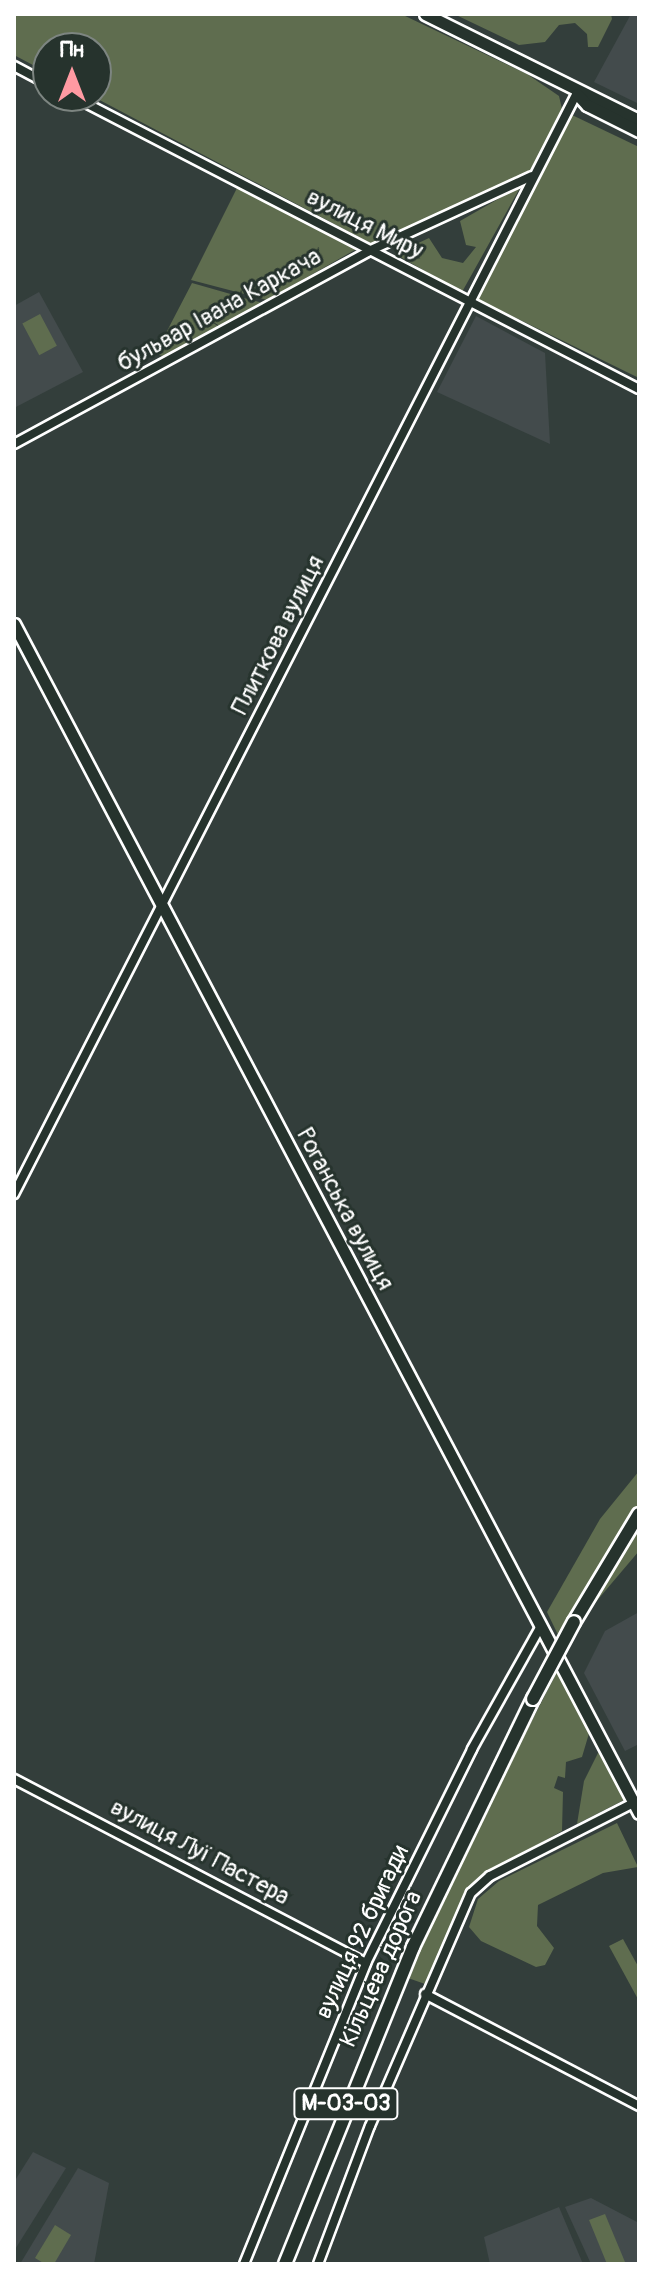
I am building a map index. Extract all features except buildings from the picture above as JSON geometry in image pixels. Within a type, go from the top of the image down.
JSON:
[{"type":"highway","name":"Кільцева дорога","points":[[285,2264],[413,1947],[533,1699],[574,1622],[639,1514]]},
{"type":"main road","points":[[425,14],[577,93],[639,120]]},
{"type":"main road","points":[[577,93],[587,105],[639,131]]},
{"type":"main road","name":"Роганська вулиця","points":[[14,624],[636,1808]]},
{"type":"street","points":[[14,66],[32,76]]},
{"type":"street","name":"Плиткова вулиця","points":[[14,1194],[577,93]]},
{"type":"street","name":"вулиця Миру","points":[[103,112],[639,389]]},
{"type":"street","name":"бульвар Івана Каркача","points":[[14,444],[372,249],[532,176]]},
{"type":"street","name":"вулиця 92 бригади","points":[[244,2264],[366,1963],[472,1749],[540,1628]]},
{"type":"street","name":"вулиця Луї Пастера","points":[[14,1779],[366,1963]]},
{"type":"street","points":[[318,2264],[425,1994],[480,1882],[636,1808]]},
{"type":"street","points":[[425,1994],[639,2106]]},
{"type":"shaded area","points":[[631,14],[639,14],[639,104],[594,82]]},
{"type":"shaded area","points":[[39,292],[83,372],[14,408],[14,306]]},
{"type":"shaded area","points":[[476,316],[545,353],[550,444],[437,392]]},
{"type":"shaded area","points":[[639,1612],[639,1744],[625,1751],[584,1673],[605,1631]]},
{"type":"shaded area","points":[[33,2152],[66,2168],[14,2251],[14,2182]]},
{"type":"shaded area","points":[[78,2168],[109,2183],[94,2264],[20,2264]]},
{"type":"shaded area","points":[[591,2198],[639,2223],[639,2264],[591,2264],[565,2207]]},
{"type":"shaded area","points":[[559,2207],[583,2264],[490,2264],[484,2237]]},
{"type":"green space","points":[[14,14],[401,14],[527,74],[559,96],[562,109],[530,172],[374,245],[112,107],[112,32],[32,32],[32,65],[14,55]]},
{"type":"green space","points":[[454,14],[611,14],[612,19],[598,47],[588,47],[587,34],[575,23],[559,25],[545,42],[519,45]]},
{"type":"green space","points":[[572,115],[639,147],[639,378],[477,299]]},
{"type":"green space","points":[[238,186],[360,247],[267,300],[191,280]]},
{"type":"green space","points":[[521,186],[462,292],[395,254],[429,238],[442,258],[463,263],[476,247],[466,245],[460,221]]},
{"type":"green space","points":[[192,283],[266,304],[221,327],[194,309],[219,327],[167,357],[155,354]]},
{"type":"green space","points":[[40,314],[57,346],[39,355],[22,323]]},
{"type":"green space","points":[[639,1471],[639,1505],[560,1639],[547,1612],[600,1519]]},
{"type":"green space","points":[[639,1525],[639,1551],[589,1610],[620,1554]]},
{"type":"green space","points":[[558,1670],[590,1730],[582,1757],[566,1762],[565,1778],[558,1776],[554,1788],[563,1792],[562,1831],[477,1879],[425,1984],[408,1978],[474,1833]]},
{"type":"green space","points":[[600,1749],[624,1800],[577,1824],[584,1781]]},
{"type":"green space","points":[[617,1823],[638,1867],[603,1873],[538,1905],[537,1926],[554,1948],[545,1965],[536,1967],[481,1941],[469,1927],[478,1899],[499,1881]]},
{"type":"green space","points":[[623,1939],[639,1968],[639,2001],[609,1946]]},
{"type":"green space","points":[[605,2214],[625,2262],[621,2264],[607,2264],[589,2220]]},
{"type":"green space","points":[[55,2225],[71,2235],[54,2264],[45,2264],[35,2258]]}]
